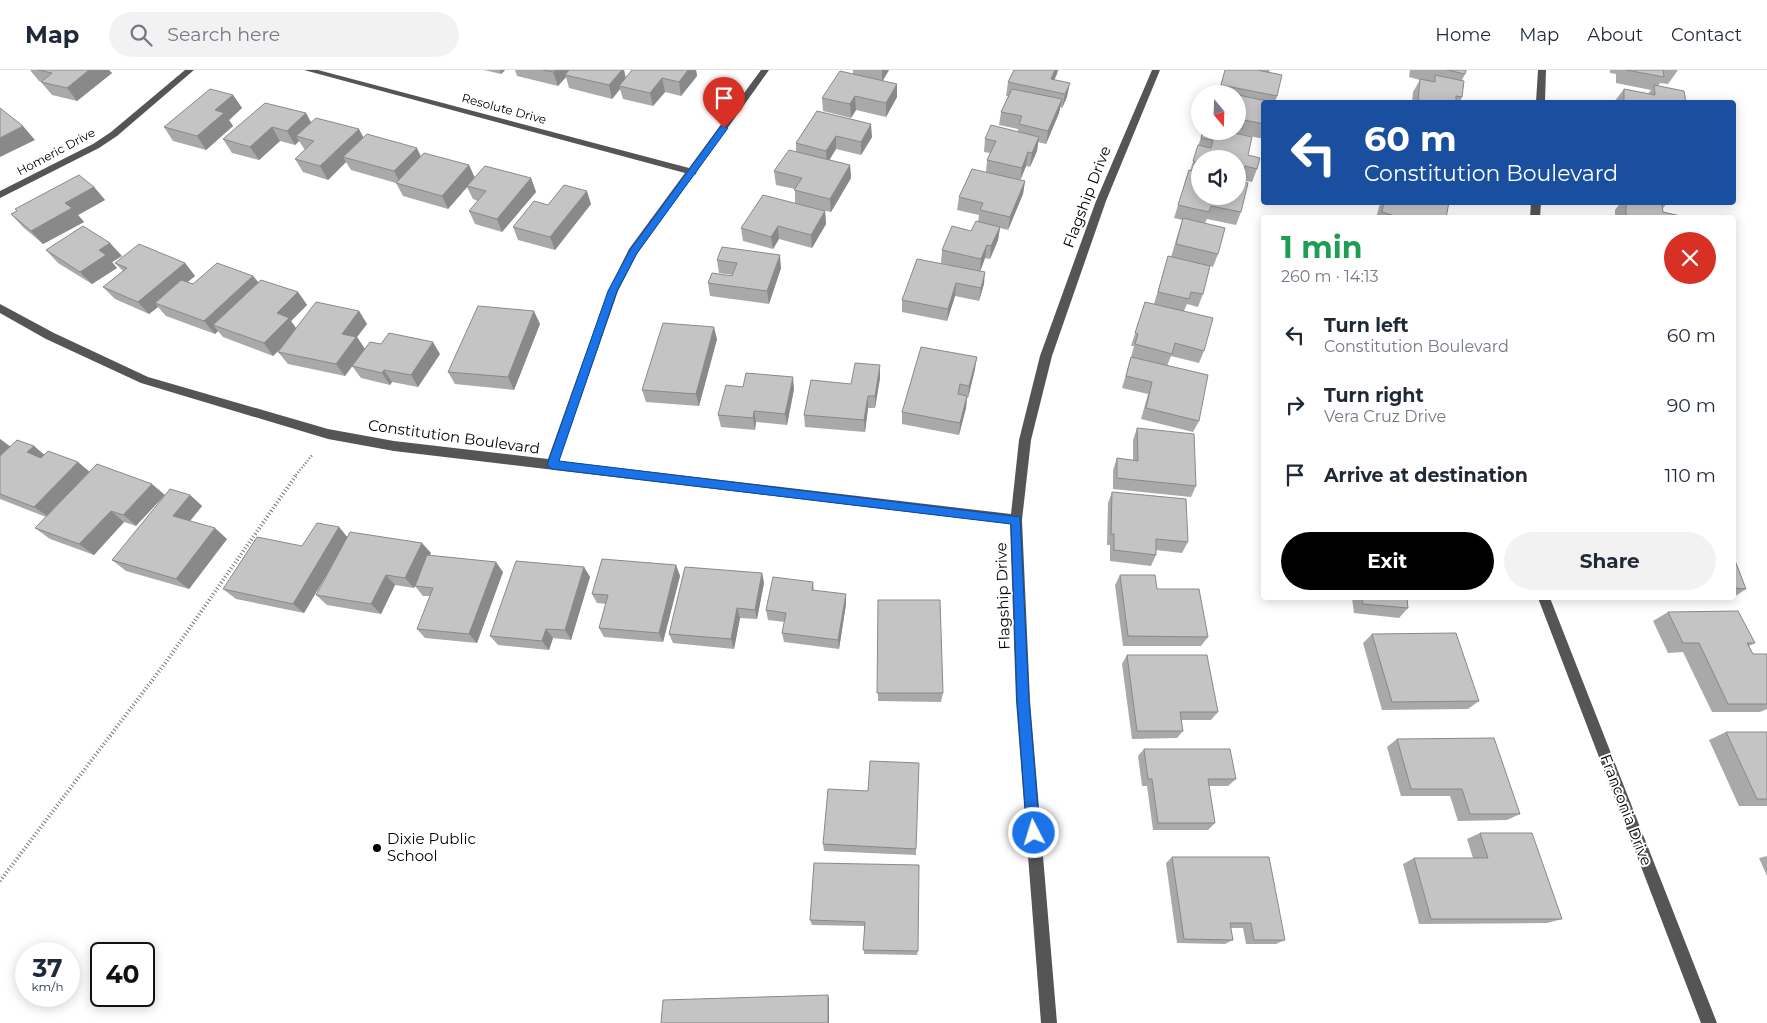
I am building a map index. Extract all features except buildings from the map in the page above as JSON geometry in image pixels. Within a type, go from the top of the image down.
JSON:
[{"type":"street","name":"Homeric Drive","points":[[0,195],[96,146],[114,134],[190,70]]},
{"type":"street","name":"Resolute Drive","points":[[308,70],[693,172]]},
{"type":"street","points":[[552,465],[613,291],[633,252],[693,172],[765,70]]},
{"type":"street","name":"Flagship Drive","points":[[1049,1023],[1023,700],[1016,520],[1024,440],[1046,356],[1101,201],[1156,70]]},
{"type":"street","points":[[1541,100],[1542,70]]},
{"type":"street","name":"Constitution Boulevard","points":[[0,308],[50,336],[145,380],[328,434],[394,446],[1016,520]]},
{"type":"street","name":"Franconia Drive","points":[[1545,600],[1709,1023]]},
{"type":"path","points":[[0,881],[166,662],[294,478],[328,434]]},
{"type":"place","name":"Dixie Public School","points":[[377,848]]},
{"type":"route","points":[[724,128],[633,252],[613,291],[552,465],[1016,520],[1023,700],[1034,833]]}]
